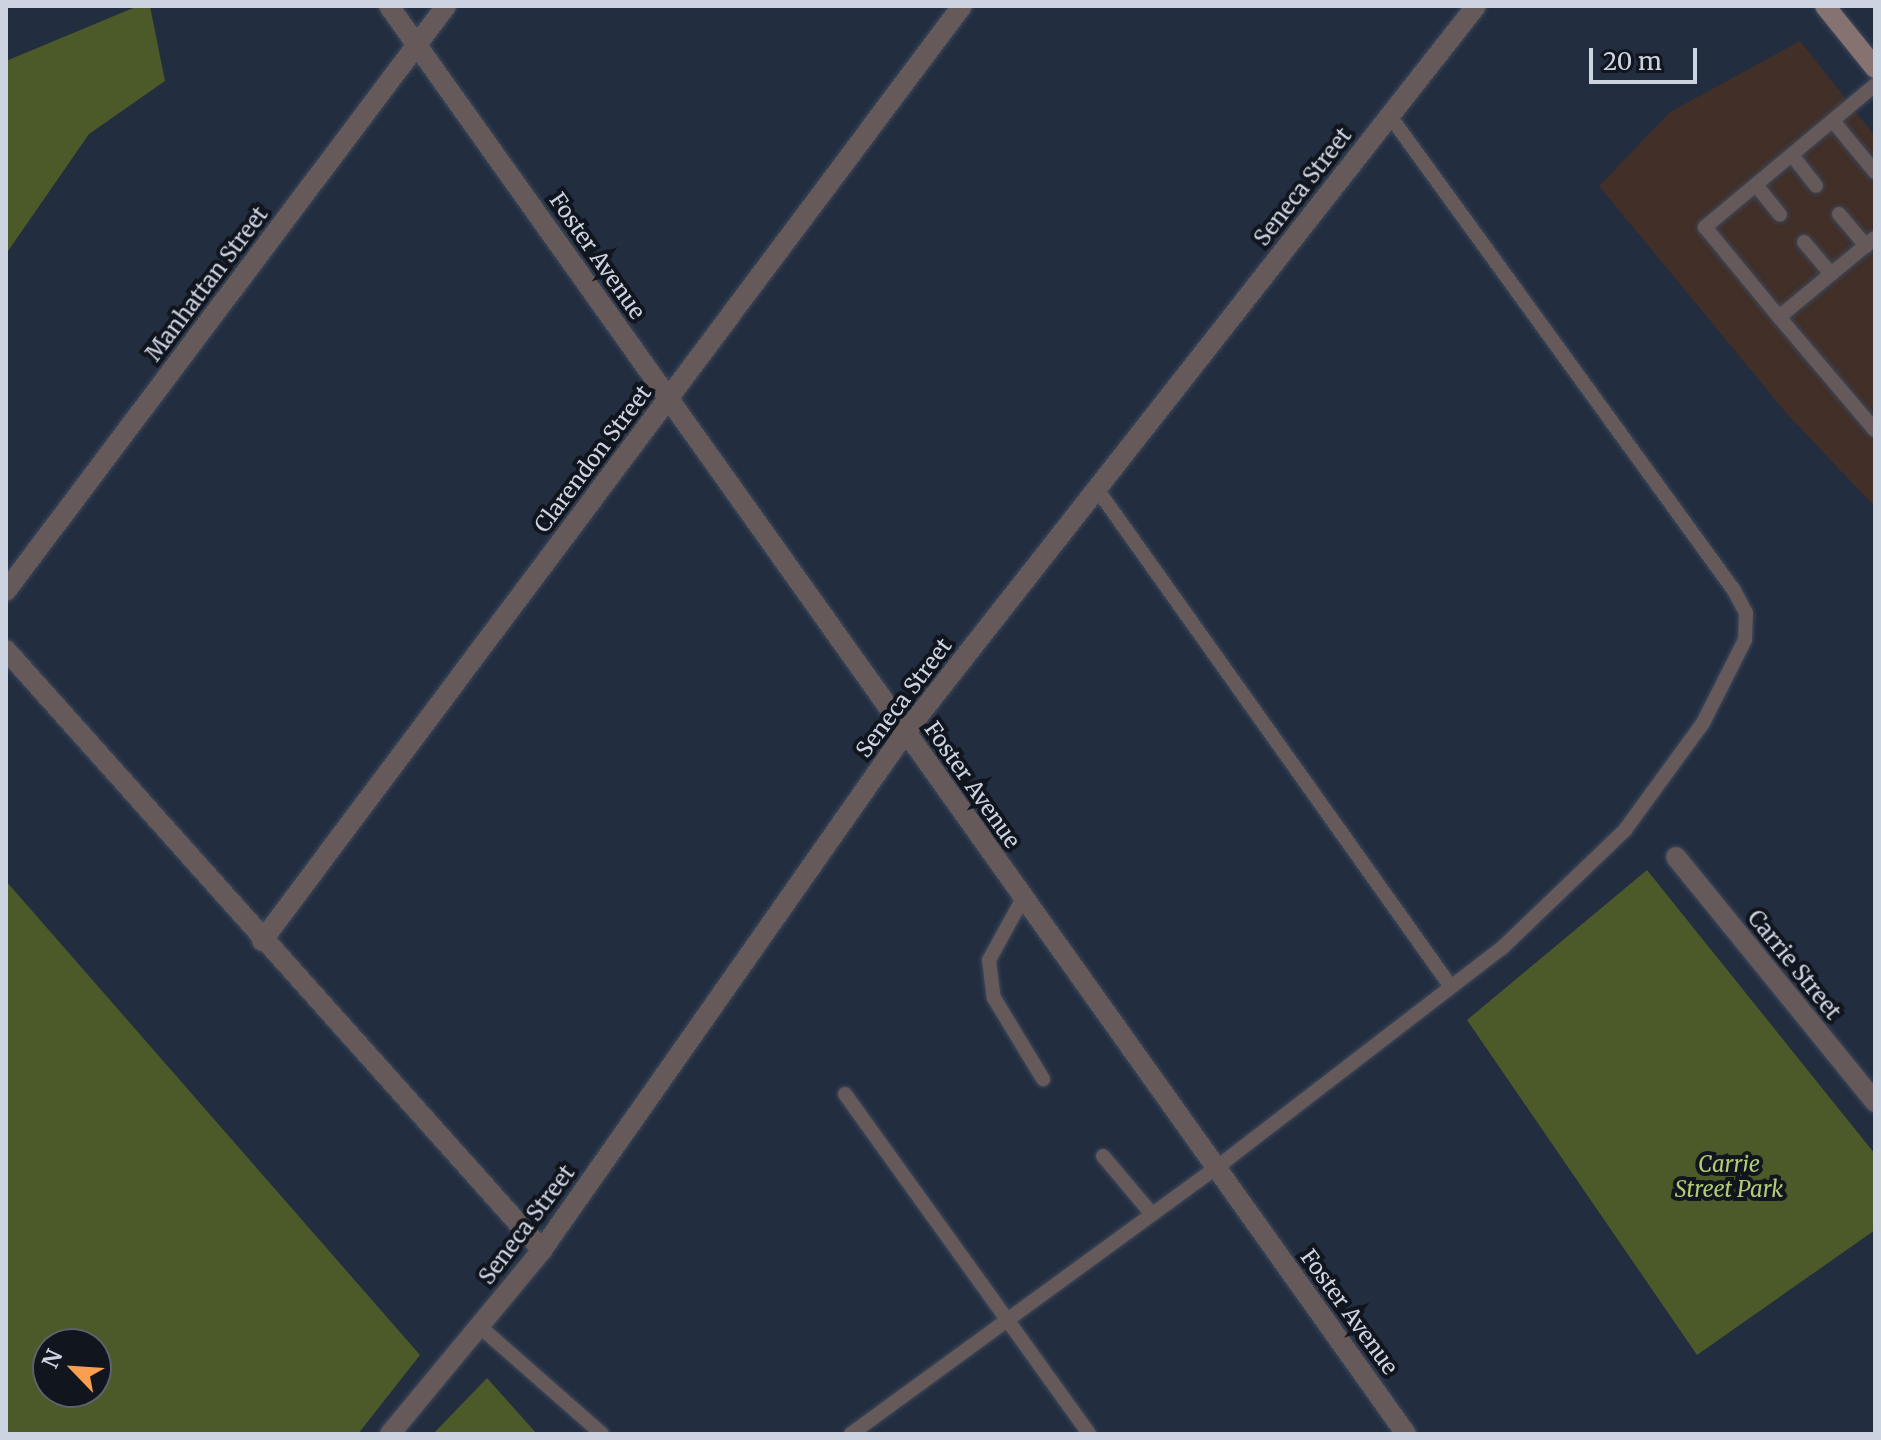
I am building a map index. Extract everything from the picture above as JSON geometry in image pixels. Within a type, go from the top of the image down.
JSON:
[{"type":"street","name":"Foster Avenue","points":[[389,6],[1406,1434]]},
{"type":"street","name":"Manhattan Street","points":[[6,591],[446,6]]},
{"type":"street","name":"Clarendon Street","points":[[262,941],[962,6]]},
{"type":"street","name":"Seneca Street","points":[[390,1434],[542,1250],[905,733],[1476,6]]},
{"type":"street","points":[[1825,6],[1875,68]]},
{"type":"street","points":[[6,650],[262,941],[542,1250]]},
{"type":"street","name":"Carrie Street","points":[[1676,857],[1875,1102]]},
{"type":"lane","points":[[1875,85],[1705,227],[1875,430]]},
{"type":"lane","points":[[851,1434],[1216,1168],[1502,948],[1625,830],[1703,723],[1745,640],[1746,613],[1390,116]]},
{"type":"lane","points":[[1833,121],[1875,172]]},
{"type":"lane","points":[[1792,155],[1816,186]]},
{"type":"lane","points":[[1756,185],[1780,215]]},
{"type":"lane","points":[[1779,317],[1870,242],[1839,214]]},
{"type":"lane","points":[[1804,242],[1831,274]]},
{"type":"lane","points":[[1097,489],[1451,987]]},
{"type":"lane","points":[[1023,898],[989,960],[994,998],[1043,1079]]},
{"type":"lane","points":[[845,1094],[1089,1434]]},
{"type":"lane","points":[[1103,1156],[1151,1213]]},
{"type":"lane","points":[[478,1325],[602,1434]]},
{"type":"shaded area","points":[[1800,41],[1875,136],[1875,507],[1787,414],[1599,186],[1670,112]]},
{"type":"green space","points":[[138,6],[150,6],[165,81],[89,134],[6,254],[6,61]]},
{"type":"green space","name":"Carrie Street Park","points":[[1647,870],[1875,1154],[1875,1230],[1697,1355],[1467,1020]]},
{"type":"green space","points":[[6,881],[420,1355],[358,1434],[6,1434]]},
{"type":"green space","points":[[487,1378],[537,1434],[433,1434]]}]
